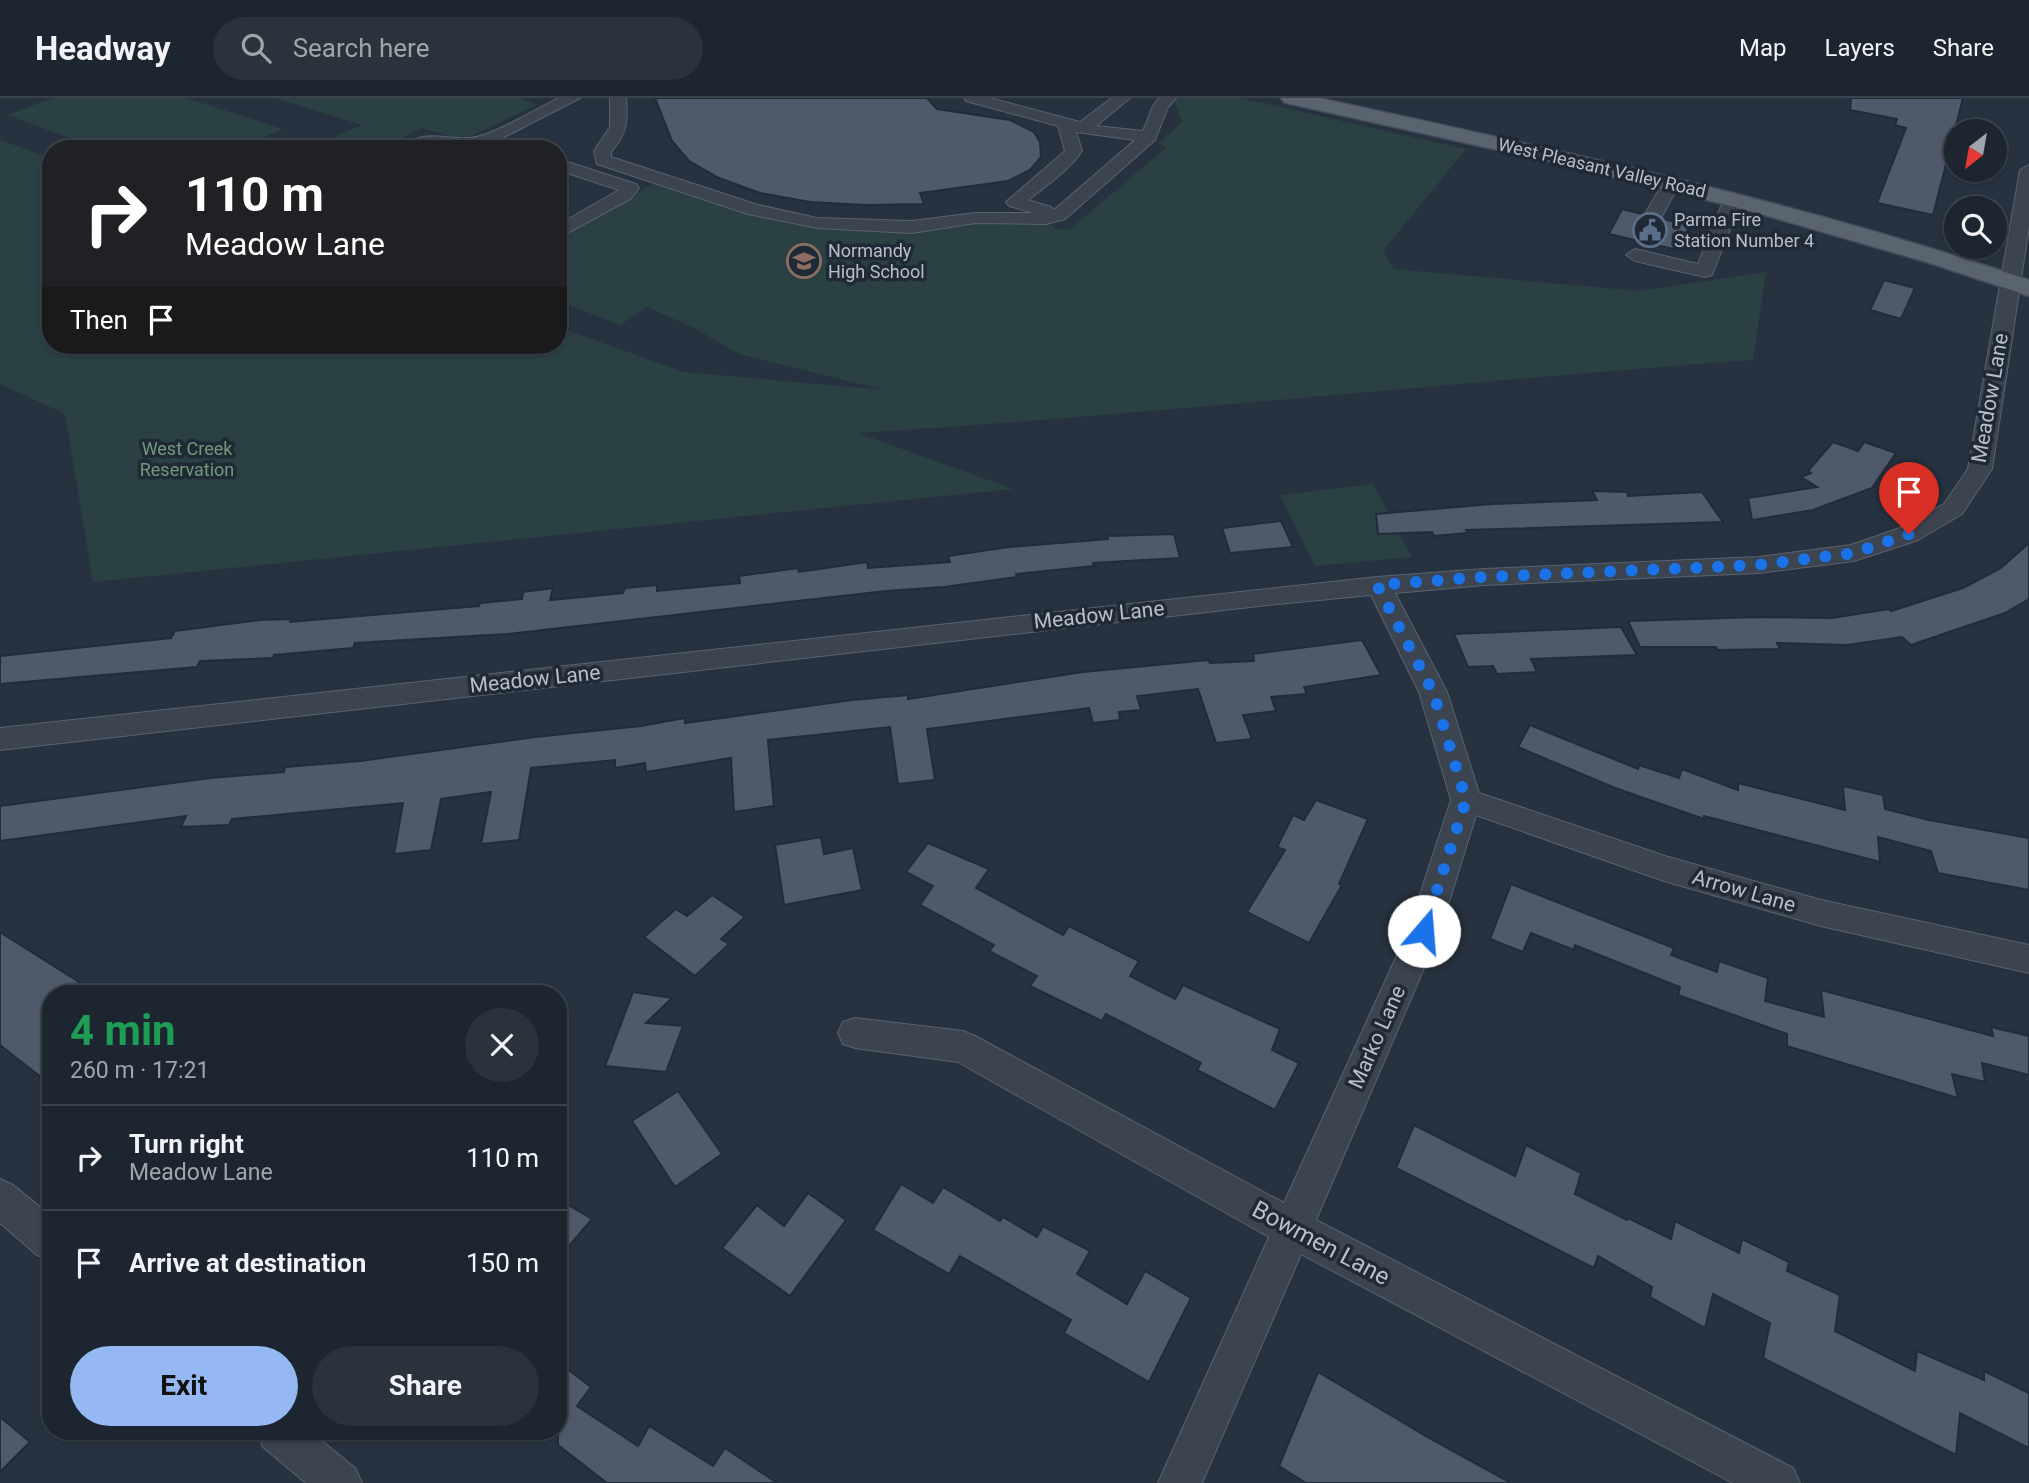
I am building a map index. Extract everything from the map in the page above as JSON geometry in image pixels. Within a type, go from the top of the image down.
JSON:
[{"type":"main road","name":"West Pleasant Valley Road","points":[[1291,98],[1671,183],[1878,240],[2019,285]]},
{"type":"street","points":[[484,140],[572,98]]},
{"type":"street","points":[[618,98],[621,126],[617,136],[602,151],[603,160],[754,211],[817,223],[858,227],[912,227],[975,218],[1046,219],[1059,215],[1149,136],[1161,106],[1168,98]]},
{"type":"street","points":[[972,98],[1011,103],[1043,118],[1074,126],[1119,135],[1149,136]]},
{"type":"street","points":[[1074,126],[1122,98]]},
{"type":"street","points":[[1043,118],[1061,105]]},
{"type":"street","points":[[520,140],[518,129],[522,122]]},
{"type":"street","points":[[1059,215],[1015,202],[1067,160],[1074,151],[1074,126]]},
{"type":"street","name":"Meadow Lane","points":[[0,739],[1377,585],[1484,577],[1758,565],[1854,553],[1909,534],[1953,509],[1980,469],[2019,285],[2029,170]]},
{"type":"street","points":[[567,173],[610,184],[611,188],[567,214]]},
{"type":"street","points":[[567,173],[630,188],[624,195],[567,228]]},
{"type":"street","points":[[1653,216],[1671,183]]},
{"type":"street","points":[[1636,255],[1705,271],[1733,199]]},
{"type":"street","points":[[1377,585],[1433,692],[1466,800]]},
{"type":"street","name":"Arrow Lane","points":[[1466,800],[1664,868],[1821,914],[2029,959]]},
{"type":"street","name":"Marko Lane","points":[[1180,1483],[1424,931],[1466,800]]},
{"type":"street","name":"Bowmen Lane","points":[[855,1033],[963,1047],[1293,1229],[1778,1483]]},
{"type":"street","points":[[0,1198],[42,1233]]},
{"type":"street","points":[[288,1440],[340,1483]]},
{"type":"green space","points":[[53,98],[186,98],[283,129],[258,140],[75,140],[7,115]]},
{"type":"green space","points":[[274,98],[521,98],[536,105],[463,140],[422,128],[397,140],[334,140],[338,135],[362,125]]},
{"type":"green space","name":"West Creek Reservation","points":[[1240,98],[1466,149],[1383,251],[1394,269],[1639,291],[1766,272],[1753,360],[1082,417],[858,433],[1013,489],[93,582],[65,414],[0,384],[0,140],[42,155],[42,354],[567,354],[567,330],[684,372],[885,390],[739,354],[696,329],[647,307],[620,325],[567,304],[567,232],[653,184],[789,224],[844,230],[904,232],[984,220],[1049,224],[1055,228],[1069,230],[1167,147],[1158,144],[1182,122],[1174,100]]},
{"type":"green space","points":[[1373,484],[1412,557],[1315,566],[1280,495]]},
{"type":"building","name":"Normandy High School","points":[[655,98],[927,98],[937,109],[1010,120],[1034,132],[1040,142],[1041,157],[1030,170],[1008,181],[920,193],[924,204],[810,202],[760,193],[719,178],[689,161],[672,141]]},
{"type":"building","points":[[1851,98],[1963,98],[1958,119],[1944,119],[1944,172],[1933,215],[1877,203],[1906,128],[1895,125],[1897,119],[1850,110]]},
{"type":"building","name":"Parma Fire Station Number 4","points":[[1622,209],[1642,214],[1647,223],[1659,223],[1663,219],[1690,225],[1678,250],[1609,234]]},
{"type":"building","points":[[1884,280],[1915,288],[1901,319],[1870,310]]},
{"type":"building","points":[[1833,442],[1858,451],[1864,442],[1896,453],[1872,488],[1813,510],[1752,520],[1748,498],[1817,487],[1801,477],[1811,473],[1808,471]]},
{"type":"building","points":[[1592,491],[1627,492],[1628,496],[1702,492],[1723,522],[1466,530],[1468,533],[1434,536],[1432,532],[1378,534],[1376,514],[1492,504],[1597,500]]},
{"type":"building","points":[[1281,521],[1293,547],[1230,553],[1222,528]]},
{"type":"building","points":[[1174,534],[1180,558],[1093,563],[1094,566],[1016,574],[1017,577],[944,587],[886,591],[507,634],[355,643],[353,648],[274,655],[273,658],[200,661],[197,667],[0,684],[0,656],[171,638],[175,631],[260,620],[291,619],[290,622],[479,606],[480,603],[522,599],[523,592],[553,588],[550,600],[623,593],[625,588],[657,585],[657,591],[740,583],[739,576],[798,568],[799,572],[867,562],[868,568],[950,562],[948,556],[1009,547],[1108,539],[1107,536]]},
{"type":"building","points":[[2029,543],[2029,599],[2005,613],[1911,645],[1902,637],[1847,645],[1777,643],[1780,649],[1640,647],[1628,621],[1832,618],[1889,609],[1891,611],[1963,588],[2001,568]]},
{"type":"building","points":[[1621,627],[1637,655],[1531,659],[1537,672],[1497,674],[1493,666],[1468,667],[1454,634]]},
{"type":"building","points":[[1362,640],[1381,675],[1304,687],[1307,694],[1271,697],[1276,711],[1243,715],[1252,739],[1216,743],[1198,689],[1137,696],[1141,710],[1119,712],[1120,720],[1093,723],[1089,708],[927,729],[935,780],[898,784],[890,727],[768,740],[774,806],[734,812],[731,758],[646,772],[645,763],[615,768],[615,760],[531,768],[519,840],[481,844],[491,792],[441,799],[431,850],[394,854],[403,803],[232,819],[229,825],[181,827],[186,816],[0,841],[0,806],[210,778],[284,772],[285,767],[360,761],[535,737],[641,726],[685,718],[685,723],[852,700],[908,695],[908,699],[1083,672],[1208,660],[1210,663],[1254,661],[1253,654]]},
{"type":"building","points":[[1530,725],[1638,769],[1639,765],[1679,778],[1682,769],[1738,790],[1738,783],[1845,810],[1843,786],[1883,795],[1885,809],[2029,838],[2029,890],[1938,873],[1931,851],[1878,837],[1880,862],[1704,816],[1704,819],[1615,788],[1518,747]]},
{"type":"building","points":[[1316,800],[1368,819],[1339,884],[1342,885],[1309,943],[1247,912],[1285,850],[1277,847],[1293,815],[1304,820]]},
{"type":"building","points":[[821,837],[824,854],[853,848],[862,890],[784,905],[775,845]]},
{"type":"building","points":[[928,843],[989,869],[976,888],[1063,935],[1069,926],[1139,961],[1130,976],[1175,999],[1183,985],[1280,1029],[1272,1050],[1299,1063],[1275,1110],[1197,1070],[1201,1063],[1106,1014],[1102,1021],[1030,986],[1037,976],[989,951],[994,945],[920,905],[933,886],[906,872]]},
{"type":"building","points":[[1511,884],[1674,948],[1671,955],[1717,972],[1719,961],[1768,978],[1765,1001],[1824,1017],[1821,990],[1993,1036],[1991,1027],[2029,1036],[2029,1075],[1982,1063],[1985,1082],[1952,1074],[1958,1098],[1787,1046],[1787,1034],[1678,995],[1680,987],[1575,945],[1574,950],[1531,933],[1523,952],[1490,939]]},
{"type":"building","points":[[712,895],[745,917],[721,939],[729,944],[695,976],[644,937],[676,909],[687,916]]},
{"type":"building","points":[[0,932],[79,982],[76,985],[42,985],[42,1078],[0,1045]]},
{"type":"building","points":[[633,992],[672,998],[646,1023],[683,1026],[666,1072],[605,1066]]},
{"type":"building","points":[[678,1091],[722,1154],[675,1187],[632,1121]]},
{"type":"building","points":[[1414,1125],[1515,1176],[1526,1145],[1581,1173],[1575,1194],[1627,1220],[1628,1218],[1671,1239],[1675,1221],[1739,1253],[1742,1239],[1789,1262],[1787,1271],[1840,1295],[1835,1331],[1915,1371],[1917,1351],[1984,1380],[1984,1371],[2029,1393],[2029,1448],[1960,1413],[1956,1455],[1763,1358],[1770,1323],[1713,1294],[1705,1328],[1650,1297],[1652,1287],[1598,1256],[1594,1268],[1396,1168]]},
{"type":"building","points":[[901,1184],[933,1203],[943,1187],[1000,1221],[1003,1217],[1037,1237],[1043,1226],[1090,1251],[1077,1274],[1127,1304],[1145,1271],[1191,1298],[1149,1382],[1064,1333],[1071,1320],[960,1256],[949,1274],[873,1230]]},
{"type":"building","points":[[808,1193],[846,1220],[790,1296],[722,1248],[757,1205],[784,1226]]},
{"type":"building","points":[[567,1204],[592,1219],[567,1248]]},
{"type":"building","points":[[567,1369],[591,1387],[577,1406],[638,1446],[649,1426],[713,1466],[725,1448],[777,1483],[607,1483],[558,1445],[558,1440],[567,1440]]},
{"type":"building","points":[[1318,1372],[1511,1483],[1306,1483],[1279,1466]]},
{"type":"building","points":[[0,1417],[30,1442],[0,1472]]},
{"type":"place","name":"Parma Fire Station Number 4","points":[[1650,230]]},
{"type":"place","name":"Normandy High School","points":[[804,261]]},
{"type":"route","points":[[1424,931],[1466,800],[1433,692],[1392,609],[1377,585],[1484,577],[1758,565],[1854,553],[1909,534]]}]
